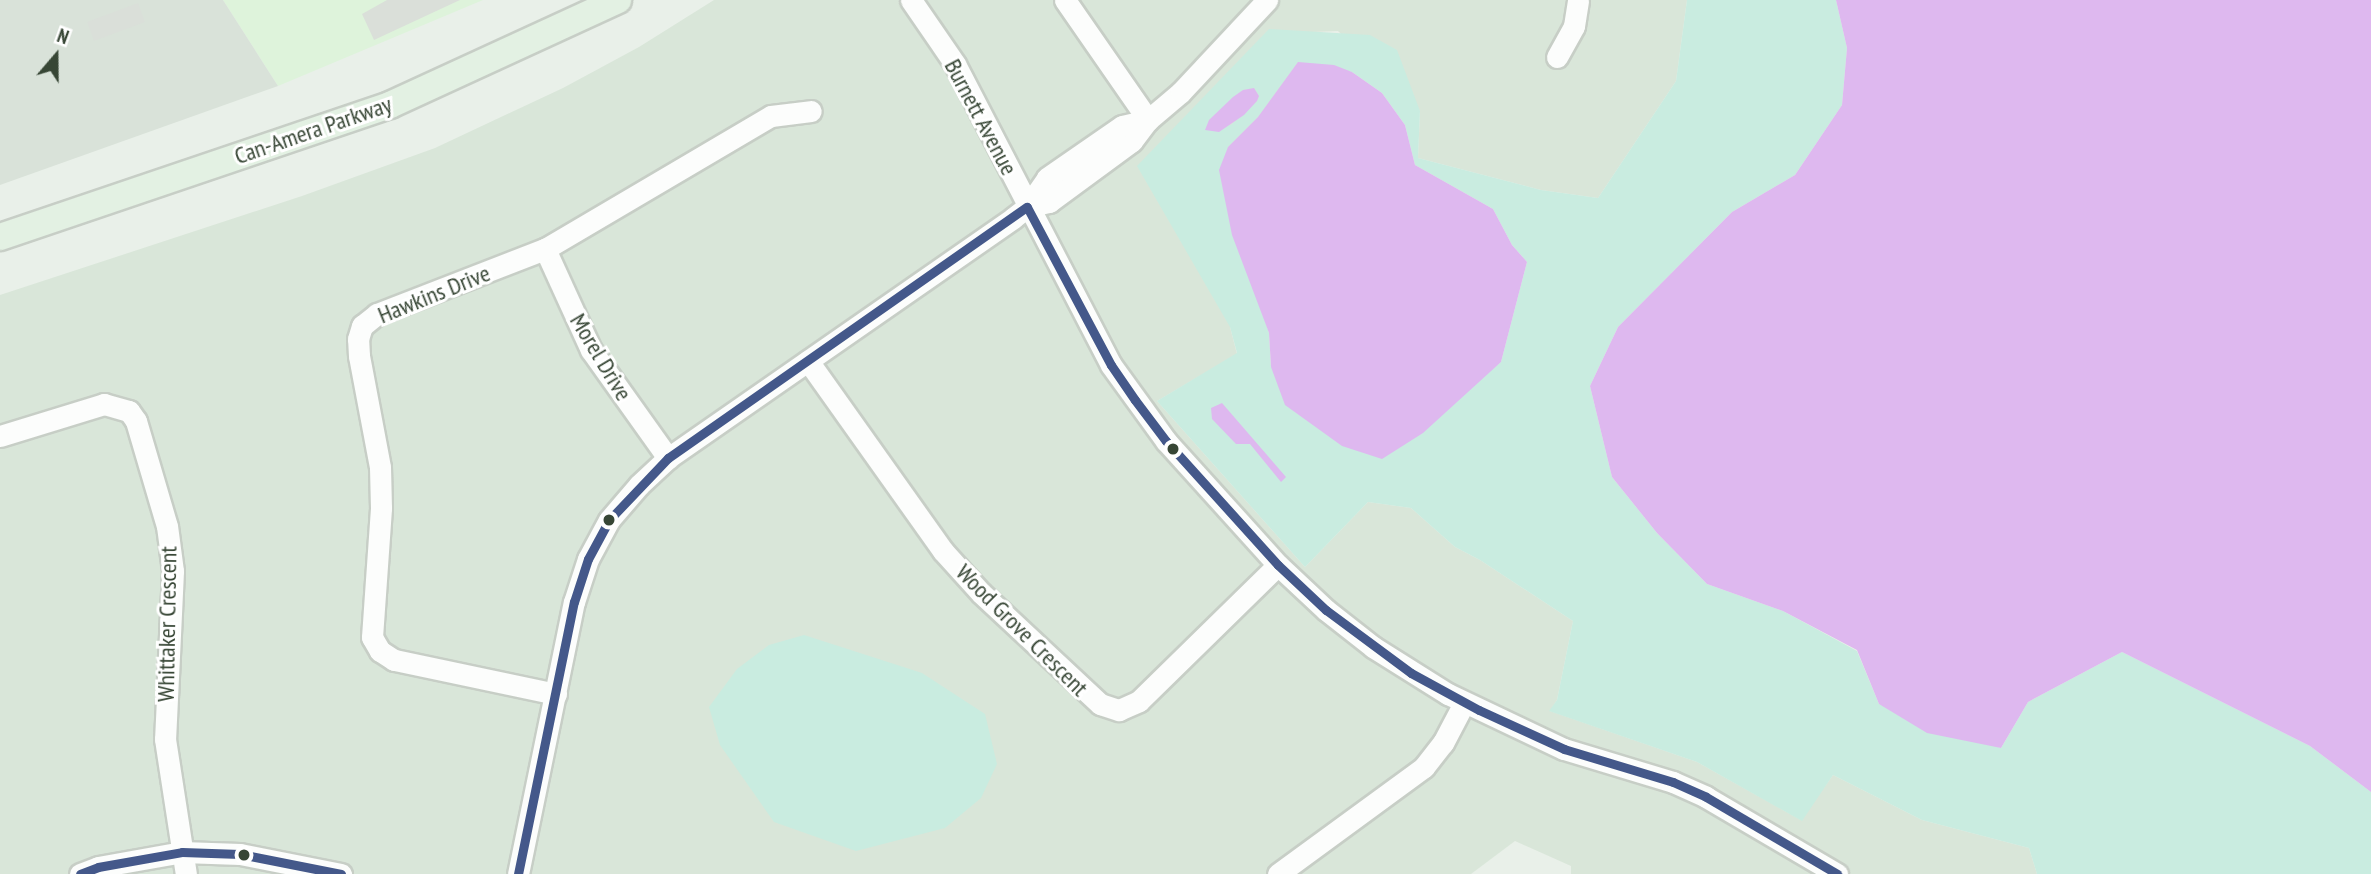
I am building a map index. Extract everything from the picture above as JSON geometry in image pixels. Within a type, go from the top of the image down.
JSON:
[{"type":"main road","name":"Can-Amera Parkway","points":[[0,237],[390,105],[618,0]]},
{"type":"street","name":"Burnett Avenue","points":[[911,0],[955,64],[1111,365],[1166,441],[1278,565],[1326,610],[1373,647],[1464,703],[1564,749],[1673,782],[1706,797],[1837,874]]},
{"type":"street","points":[[1065,0],[1148,120]]},
{"type":"street","points":[[518,874],[575,602],[589,559],[609,520],[639,485],[668,458],[1027,207],[1046,178],[1122,126],[1148,120],[1181,92],[1267,0]]},
{"type":"street","points":[[1557,57],[1574,26],[1578,0]]},
{"type":"street","name":"Hawkins Drive","points":[[556,694],[394,660],[376,644],[372,622],[381,508],[380,467],[358,339],[362,326],[377,314],[545,249],[771,116],[811,111]]},
{"type":"street","name":"Morel Drive","points":[[545,249],[591,350],[668,458]]},
{"type":"street","name":"Wood Grove Crescent","points":[[808,361],[943,551],[981,593],[1100,704],[1119,710],[1139,701],[1278,565]]},
{"type":"street","name":"Whittaker Crescent","points":[[0,436],[104,404],[129,411],[136,421],[167,526],[173,571],[165,739],[186,874]]},
{"type":"street","points":[[1278,874],[1424,766],[1443,743],[1464,703]]},
{"type":"street","points":[[80,874],[98,867],[182,852],[240,854],[341,874]]},
{"type":"shaded area","points":[[0,0],[223,0],[278,86],[0,185]]},
{"type":"shaded area","points":[[223,0],[483,0],[278,86]]},
{"type":"shaded area","points":[[387,0],[460,0],[374,40],[362,14]]},
{"type":"shaded area","points":[[714,0],[1687,0],[1676,81],[1598,198],[1541,190],[1418,158],[1420,111],[1338,31],[1313,32],[1230,327],[1237,354],[1157,401],[1305,567],[1368,502],[1411,508],[1455,547],[1480,560],[1573,621],[1557,700],[1550,711],[1697,762],[1801,820],[1833,775],[1922,820],[2029,848],[2037,874],[1571,874],[1571,866],[1515,841],[1471,874],[0,874],[0,295],[302,196],[435,148],[563,88],[639,47]]},
{"type":"shaded area","points":[[1687,0],[1836,0],[1847,48],[1842,105],[1795,175],[1732,212],[1618,327],[1590,386],[1612,477],[1657,533],[1707,584],[1783,611],[1857,651],[1879,704],[2001,748],[2028,702],[2122,652],[2310,746],[2371,792],[2371,874],[2037,874],[2029,848],[1922,820],[1833,775],[1802,821],[1697,762],[1549,711],[1557,700],[1573,621],[1480,560],[1455,547],[1411,508],[1368,502],[1305,567],[1157,401],[1237,353],[1230,327],[1137,166],[1269,29],[1370,35],[1397,50],[1420,111],[1418,158],[1541,190],[1598,198],[1676,81]],"holes":[[[1298,62],[1352,72],[1382,93],[1405,125],[1415,165],[1493,209],[1512,245],[1527,262],[1501,362],[1465,391],[1271,367],[1269,333],[1254,286],[1228,147],[1258,117]],[[1254,88],[1259,96],[1257,101],[1231,125],[1209,120],[1243,90]]]},
{"type":"shaded area","points":[[1836,0],[2371,0],[2371,792],[2310,746],[2122,652],[2028,702],[2001,748],[1927,733],[1879,704],[1857,650],[1783,611],[1707,584],[1657,533],[1612,477],[1590,386],[1618,327],[1732,212],[1795,175],[1842,105],[1847,48]]},
{"type":"shaded area","points":[[138,3],[145,22],[94,41],[87,22]]},
{"type":"shaded area","points":[[1298,62],[1334,65],[1352,72],[1382,93],[1405,125],[1415,165],[1493,209],[1512,245],[1527,262],[1501,362],[1423,433],[1382,459],[1342,446],[1285,405],[1271,367],[1269,333],[1232,235],[1219,170],[1228,147],[1258,117]]},
{"type":"shaded area","points":[[1254,88],[1259,96],[1244,115],[1219,132],[1205,130],[1209,120],[1233,97],[1243,90]]},
{"type":"shaded area","points":[[1222,403],[1286,477],[1281,482],[1250,444],[1236,444],[1212,419],[1211,408]]},
{"type":"shaded area","points":[[804,635],[922,673],[985,714],[997,764],[981,798],[945,828],[856,851],[774,822],[720,745],[709,707],[737,669],[769,645]]},
{"type":"transit line","points":[[518,874],[574,602],[588,559],[609,520],[668,458],[1027,207],[1111,365],[1135,400],[1166,441],[1278,565],[1326,610],[1411,673],[1479,710],[1564,749],[1673,782],[1706,797],[1837,874]]},
{"type":"transit line","points":[[80,874],[98,867],[182,852],[240,854],[341,874]]}]
